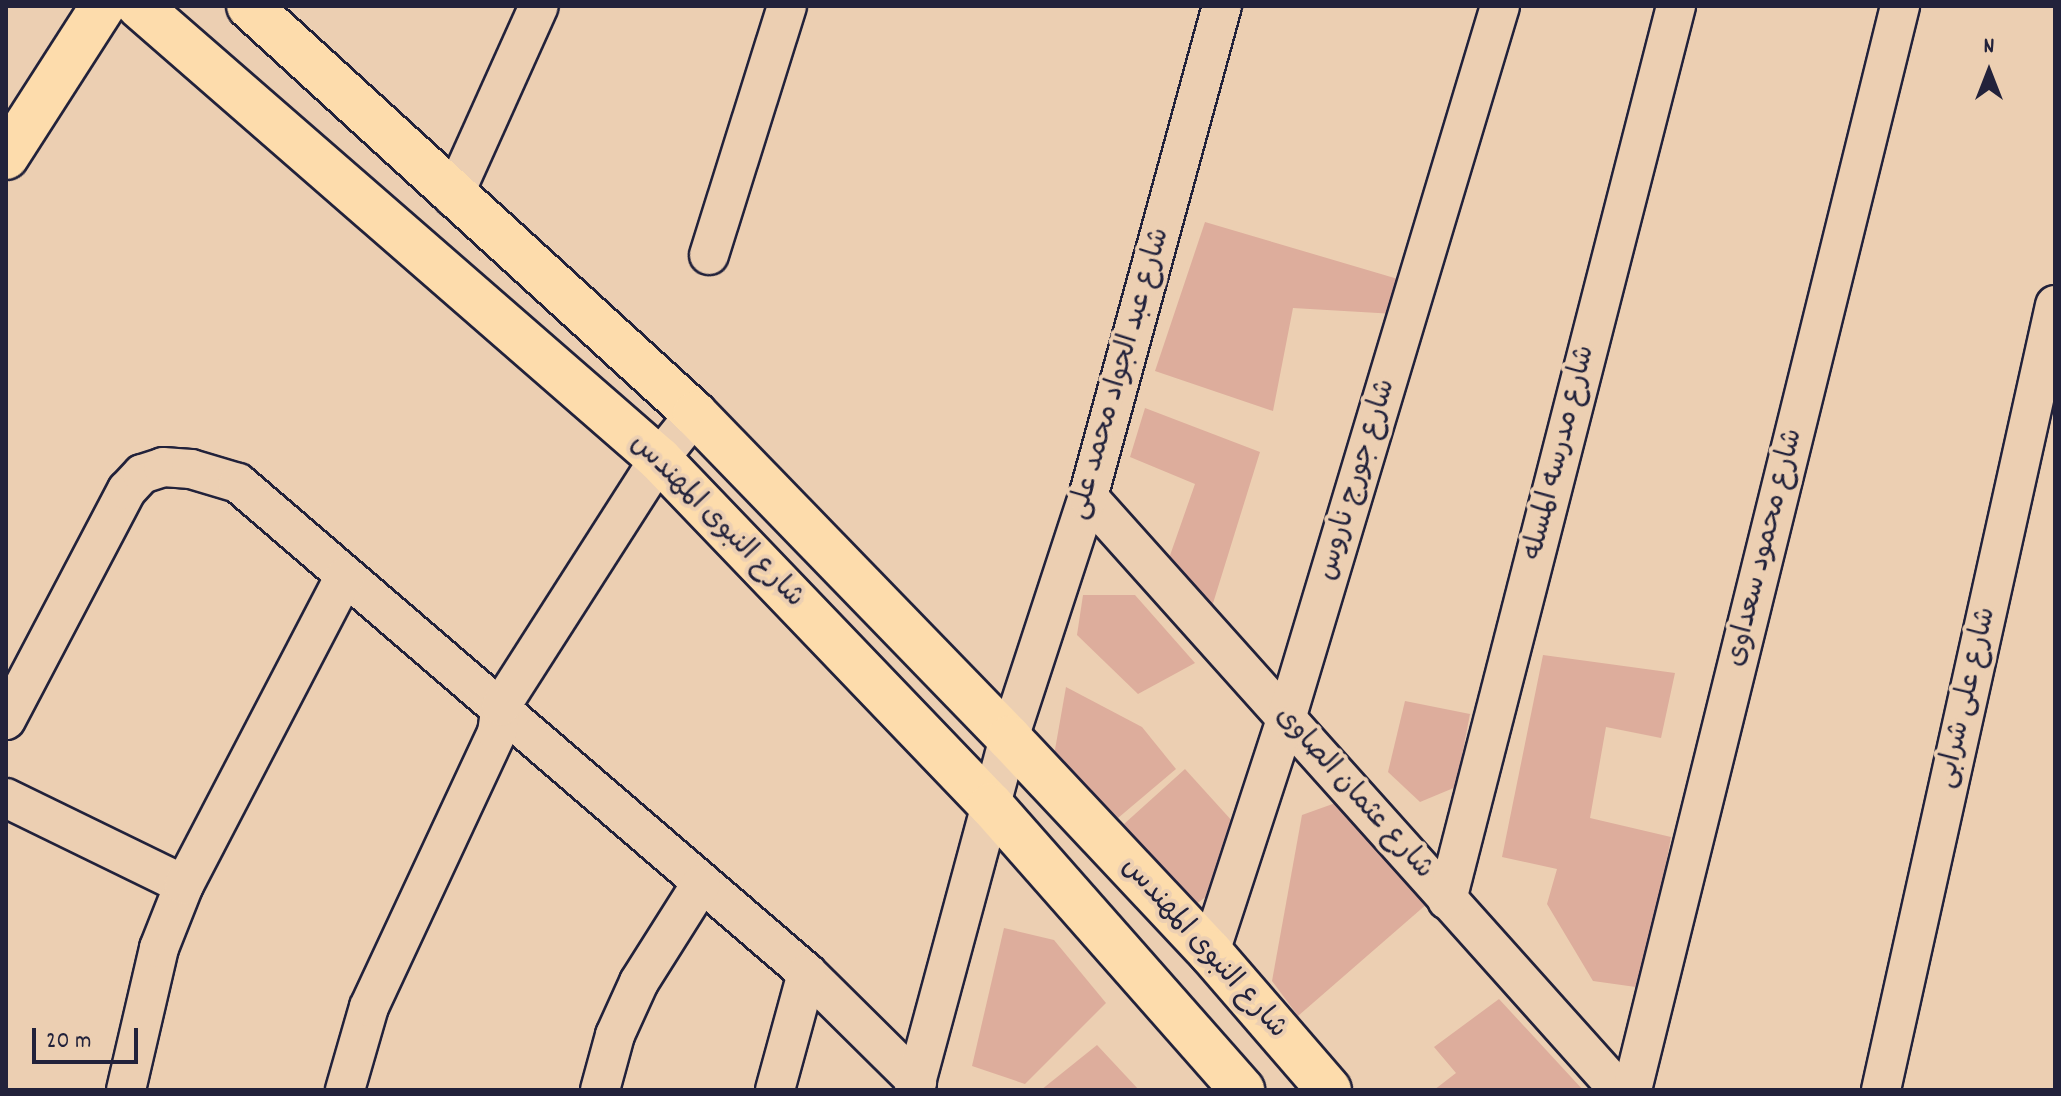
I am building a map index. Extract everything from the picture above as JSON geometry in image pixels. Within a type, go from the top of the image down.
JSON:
[{"type":"main road","points":[[6,157],[103,6]]},
{"type":"main road","name":"شارع النبوى المهندس","points":[[139,6],[659,459],[991,805],[1242,1090]]},
{"type":"main road","name":"شارع النبوى المهندس","points":[[249,6],[453,197],[695,414],[1009,738],[1210,952],[1329,1090]]},
{"type":"street","points":[[453,197],[539,6]]},
{"type":"street","points":[[709,255],[787,6]]},
{"type":"street","name":"شارع عبد الجواد محمد على","points":[[916,1086],[1009,738],[1088,497],[1222,6]]},
{"type":"street","name":"شارع جورج ناروس","points":[[1210,952],[1286,719],[1500,6]]},
{"type":"street","name":"شارع مدرسه المسله","points":[[1447,900],[1676,6]]},
{"type":"street","name":"شارع محمود سعداوى","points":[[1632,1090],[1900,6]]},
{"type":"street","name":"شارع على شرابى","points":[[1881,1090],[2055,305]]},
{"type":"street","points":[[345,1090],[369,1007],[497,733],[501,706],[659,459],[695,414]]},
{"type":"street","points":[[6,720],[127,490],[142,474],[163,467],[191,469],[238,483],[344,577],[501,706],[701,884],[807,973],[916,1086]]},
{"type":"street","name":"شارع عثمان الصاوى","points":[[1088,497],[1619,1090]]},
{"type":"street","points":[[126,1090],[159,948],[184,885],[344,577]]},
{"type":"street","points":[[6,798],[184,885]]},
{"type":"street","points":[[600,1090],[615,1035],[639,982],[701,884]]},
{"type":"street","points":[[775,1090],[807,973]]},
{"type":"building","points":[[1205,222],[1408,282],[1395,314],[1293,308],[1273,411],[1155,371]]},
{"type":"building","points":[[1145,408],[1260,452],[1210,613],[1167,564],[1195,484],[1130,457]]},
{"type":"building","points":[[1083,595],[1135,595],[1195,663],[1138,694],[1077,635]]},
{"type":"building","points":[[1543,655],[1675,673],[1661,738],[1606,727],[1590,818],[1671,837],[1643,988],[1593,981],[1547,904],[1557,869],[1502,857]]},
{"type":"building","points":[[1066,687],[1142,727],[1176,769],[1118,818],[1053,761]]},
{"type":"building","points":[[1405,701],[1470,714],[1456,787],[1420,802],[1388,772]]},
{"type":"building","points":[[1185,769],[1233,822],[1224,883],[1195,905],[1124,824]]},
{"type":"building","points":[[1341,801],[1428,903],[1298,1016],[1272,981],[1302,815]]},
{"type":"building","points":[[1004,928],[1054,940],[1106,1003],[1025,1084],[972,1066]]},
{"type":"building","points":[[1499,999],[1583,1090],[1434,1090],[1456,1073],[1434,1047]]},
{"type":"building","points":[[1097,1045],[1139,1090],[1041,1090]]}]
